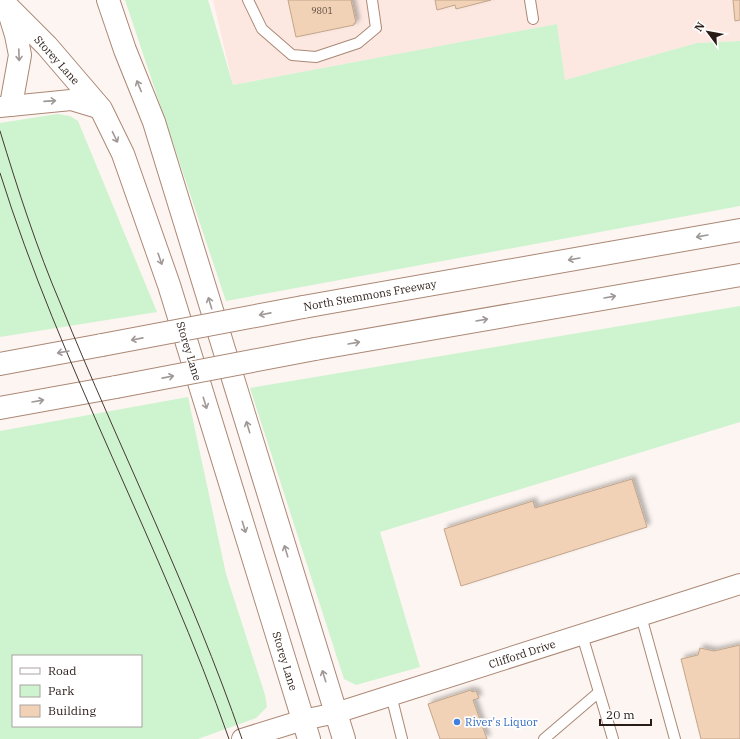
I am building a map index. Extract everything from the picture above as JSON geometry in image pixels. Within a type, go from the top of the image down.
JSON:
[{"type":"highway","points":[[99,0],[125,50]]},
{"type":"highway","points":[[108,0],[125,50],[154,122],[344,739]]},
{"type":"highway","points":[[4,2],[16,35],[20,56],[5,106]]},
{"type":"highway","name":"Storey Lane","points":[[4,2],[47,46],[101,109],[123,154],[169,286],[306,730]]},
{"type":"highway","name":"North Stemmons Freeway","points":[[0,364],[303,307],[740,230]]},
{"type":"highway","points":[[0,408],[315,349],[740,275]]},
{"type":"street","points":[[5,106],[71,100],[101,109]]},
{"type":"street","name":"Clifford Drive","points":[[242,739],[306,730],[336,713],[740,584]]},
{"type":"lane","points":[[248,0],[262,29],[292,55],[316,57],[358,43],[376,28],[372,0]]},
{"type":"lane","points":[[530,0],[533,19]]},
{"type":"lane","points":[[641,616],[675,739]]},
{"type":"lane","points":[[582,635],[613,739]]},
{"type":"lane","points":[[544,739],[599,692]]},
{"type":"lane","points":[[391,696],[402,739]]},
{"type":"shaded area","points":[[213,0],[740,0],[740,41],[697,43],[565,80],[557,24],[233,85]]},
{"type":"green space","points":[[125,0],[208,0],[233,85],[557,24],[565,80],[697,43],[740,41],[740,206],[226,301]]},
{"type":"green space","points":[[57,114],[70,116],[78,121],[157,312],[0,337],[0,123]]},
{"type":"green space","points":[[740,306],[740,422],[380,532],[420,667],[356,685],[344,679],[250,388]]},
{"type":"green space","points":[[188,397],[226,574],[265,695],[267,707],[256,718],[198,739],[0,739],[0,431]]},
{"type":"building","points":[[288,0],[351,0],[356,23],[354,23],[354,25],[296,37]]},
{"type":"building","points":[[435,0],[491,0],[456,9],[455,5],[437,10]]},
{"type":"building","points":[[733,0],[740,0],[740,20],[735,21]]},
{"type":"building","points":[[632,479],[647,527],[461,586],[444,529],[533,501],[535,508]]},
{"type":"building","points":[[740,645],[740,739],[701,739],[681,659],[698,655],[700,648],[714,651]]},
{"type":"building","name":"River's Liquor","points":[[471,690],[472,692],[476,691],[479,698],[473,700],[487,739],[440,739],[428,704]]},
{"type":"tram line","points":[[0,131],[28,219],[52,284],[178,575],[222,684],[242,739]]},
{"type":"tram line","points":[[0,173],[52,317],[174,597],[229,739]]},
{"type":"place","name":"River's Liquor","points":[[457,722]]}]
